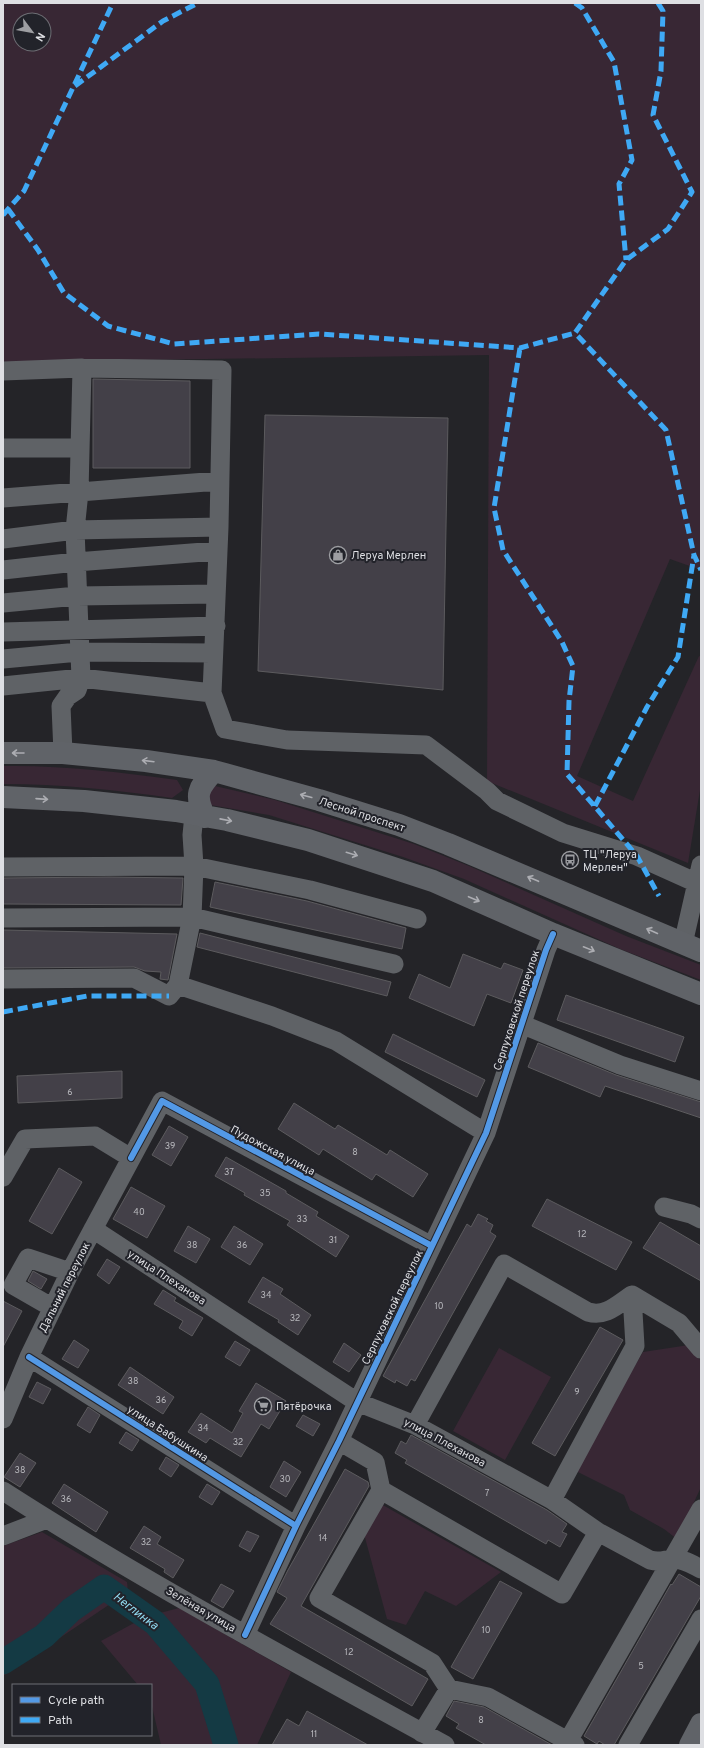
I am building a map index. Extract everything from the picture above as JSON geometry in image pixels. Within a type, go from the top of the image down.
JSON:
[{"type":"main road","name":"Лесной проспект","points":[[3,753],[63,753],[146,761],[214,771],[319,800],[399,826],[505,867],[692,948]]},
{"type":"main road","points":[[179,766],[187,777],[189,789],[184,800],[191,814]]},
{"type":"main road","points":[[191,814],[198,804],[198,792],[214,771]]},
{"type":"main road","points":[[3,797],[84,801],[191,814],[227,820],[308,840],[383,863],[433,881],[553,934],[701,994]]},
{"type":"main road","points":[[690,1745],[701,1724]]},
{"type":"street","points":[[3,371],[82,368],[222,370],[219,527],[215,594],[216,626],[213,654],[212,693],[225,729],[287,740],[426,745],[487,791],[497,801],[563,833],[699,874],[692,948]]},
{"type":"street","points":[[63,753],[61,706],[68,696],[77,690],[81,678],[75,530],[79,492],[82,368]]},
{"type":"street","points":[[3,448],[80,448]]},
{"type":"street","points":[[3,498],[219,481]]},
{"type":"street","points":[[3,539],[75,530],[219,527]]},
{"type":"street","points":[[3,570],[76,562],[217,551]]},
{"type":"street","points":[[3,603],[77,596],[215,594]]},
{"type":"street","points":[[3,632],[216,626]]},
{"type":"street","points":[[3,659],[79,652],[213,654]]},
{"type":"street","points":[[3,686],[81,678],[212,693]]},
{"type":"street","points":[[3,978],[134,978],[169,996],[178,985],[192,917],[194,866],[191,814]]},
{"type":"street","points":[[3,867],[194,866],[310,890],[417,919]]},
{"type":"street","points":[[3,918],[192,917],[394,964]]},
{"type":"street","name":"Серпуховской переулок","points":[[245,1635],[296,1526],[339,1441],[486,1134],[521,1024],[546,950],[553,934]]},
{"type":"street","points":[[178,985],[272,1016],[336,1041],[486,1134]]},
{"type":"street","points":[[521,1024],[620,1065],[701,1091]]},
{"type":"street","name":"Пудожская улица","points":[[131,1158],[158,1099],[432,1246]]},
{"type":"street","points":[[3,1176],[25,1139],[95,1136],[131,1158]]},
{"type":"street","name":"Дальний переулок","points":[[3,1419],[29,1357],[70,1272],[131,1158]]},
{"type":"street","points":[[664,1207],[691,1214],[701,1219]]},
{"type":"street","name":"улица Плеханова","points":[[93,1229],[357,1402],[415,1425],[552,1500],[598,1532],[650,1560],[659,1563],[674,1559],[685,1561],[701,1569]]},
{"type":"street","points":[[53,1308],[13,1285],[28,1258],[70,1272]]},
{"type":"street","points":[[415,1425],[504,1264],[592,1313],[605,1313],[632,1295]]},
{"type":"street","points":[[632,1295],[679,1323],[701,1349]]},
{"type":"street","points":[[552,1500],[635,1346],[632,1295]]},
{"type":"street","name":"улица Бабушкина","points":[[29,1357],[296,1526]]},
{"type":"street","points":[[339,1441],[375,1462],[382,1490],[319,1598],[432,1663],[448,1689],[488,1698],[571,1743],[701,1509]]},
{"type":"street","points":[[382,1490],[562,1594],[598,1532]]},
{"type":"street","name":"Зелёная улица","points":[[3,1491],[47,1520],[245,1635],[445,1745]]},
{"type":"street","points":[[3,1536],[47,1520]]},
{"type":"street","points":[[628,1745],[701,1619]]},
{"type":"street","points":[[422,1733],[448,1689]]},
{"type":"shaded area","points":[[3,3],[701,3],[701,570],[670,559],[577,776],[633,801],[699,656],[701,657],[701,784],[688,863],[487,781],[489,355],[3,362]]},
{"type":"shaded area","points":[[3,766],[68,768],[155,777],[177,780],[183,790],[172,798],[88,788],[3,784]]},
{"type":"shaded area","points":[[215,786],[275,800],[414,844],[469,866],[626,936],[701,965],[701,980],[620,949],[464,879],[403,857],[269,815],[210,805],[209,788]]},
{"type":"shaded area","points":[[689,1345],[701,1361],[701,1487],[677,1539],[664,1529],[630,1510],[624,1495],[574,1470],[643,1352]]},
{"type":"shaded area","points":[[499,1348],[551,1377],[505,1460],[453,1431]]},
{"type":"shaded area","points":[[381,1504],[501,1572],[456,1606],[425,1591],[406,1625],[387,1619],[364,1534]]},
{"type":"shaded area","points":[[42,1532],[127,1582],[128,1592],[3,1676],[3,1546]]},
{"type":"shaded area","points":[[179,1608],[291,1672],[257,1745],[161,1745],[152,1706],[152,1684],[137,1684],[101,1641],[145,1617]]},
{"type":"building","points":[[93,379],[190,381],[190,468],[93,468]]},
{"type":"building","points":[[265,415],[448,418],[443,690],[258,671]]},
{"type":"building","points":[[3,878],[183,878],[181,905],[3,904]]},
{"type":"building","points":[[215,882],[307,901],[406,928],[402,949],[210,907]]},
{"type":"building","points":[[3,930],[177,934],[168,980],[160,979],[161,972],[145,971],[134,967],[3,968]]},
{"type":"building","points":[[200,933],[391,982],[387,996],[197,947]]},
{"type":"building","points":[[463,954],[501,969],[504,963],[523,970],[511,1003],[487,994],[474,1026],[409,998],[419,974],[450,988]]},
{"type":"building","points":[[566,995],[684,1037],[675,1062],[557,1020]]},
{"type":"building","points":[[393,1034],[485,1080],[477,1097],[385,1052]]},
{"type":"building","points":[[538,1043],[616,1075],[701,1102],[701,1118],[605,1086],[600,1097],[528,1067]]},
{"type":"building","points":[[122,1071],[122,1098],[18,1103],[17,1076]]},
{"type":"building","points":[[294,1103],[335,1129],[338,1125],[387,1155],[390,1150],[428,1174],[413,1197],[376,1174],[372,1180],[323,1149],[319,1155],[278,1129]]},
{"type":"building","points":[[169,1126],[188,1137],[171,1166],[152,1155]]},
{"type":"building","points":[[226,1157],[286,1191],[286,1193],[318,1212],[316,1216],[349,1236],[336,1257],[287,1225],[290,1221],[244,1195],[245,1193],[215,1176]]},
{"type":"building","points":[[59,1168],[82,1182],[52,1234],[29,1221]]},
{"type":"building","points":[[131,1187],[165,1206],[147,1238],[113,1219]]},
{"type":"building","points":[[547,1199],[632,1242],[616,1270],[532,1226]]},
{"type":"building","points":[[478,1214],[488,1219],[486,1221],[493,1225],[490,1232],[496,1236],[415,1381],[411,1379],[407,1386],[396,1380],[395,1383],[383,1376],[467,1224],[471,1227]]},
{"type":"building","points":[[660,1222],[701,1246],[701,1281],[643,1248]]},
{"type":"building","points":[[188,1226],[210,1239],[196,1263],[174,1251]]},
{"type":"building","points":[[234,1226],[263,1244],[250,1265],[221,1247]]},
{"type":"building","points":[[107,1259],[120,1267],[109,1284],[97,1275]]},
{"type":"building","points":[[33,1271],[47,1279],[41,1289],[28,1281]]},
{"type":"building","points":[[263,1277],[283,1289],[280,1294],[311,1315],[298,1335],[278,1322],[279,1320],[248,1302]]},
{"type":"building","points":[[163,1290],[176,1298],[174,1301],[203,1318],[192,1336],[179,1328],[183,1321],[154,1304]]},
{"type":"building","points":[[3,1301],[22,1311],[3,1347]]},
{"type":"building","points":[[600,1327],[623,1340],[555,1456],[532,1443]]},
{"type":"building","points":[[74,1340],[89,1350],[78,1368],[62,1359]]},
{"type":"building","points":[[235,1341],[250,1350],[240,1366],[225,1357]]},
{"type":"building","points":[[344,1343],[361,1355],[349,1372],[333,1362]]},
{"type":"building","points":[[130,1367],[174,1397],[163,1414],[118,1385]]},
{"type":"building","points":[[37,1382],[51,1389],[43,1404],[29,1397]]},
{"type":"building","points":[[256,1383],[286,1401],[269,1429],[261,1424],[241,1457],[210,1438],[206,1443],[188,1432],[201,1413],[232,1433],[243,1413],[239,1411]]},
{"type":"building","points":[[88,1407],[100,1415],[90,1433],[77,1425]]},
{"type":"building","points":[[303,1415],[320,1424],[313,1436],[296,1426]]},
{"type":"building","points":[[126,1432],[139,1440],[132,1451],[119,1443]]},
{"type":"building","points":[[411,1435],[547,1510],[567,1524],[562,1532],[567,1534],[560,1547],[548,1540],[546,1544],[405,1463],[407,1460],[395,1453],[401,1441],[406,1444]]},
{"type":"building","points":[[20,1453],[36,1463],[20,1487],[4,1477]]},
{"type":"building","points":[[166,1457],[179,1465],[171,1477],[159,1469]]},
{"type":"building","points":[[284,1461],[301,1472],[286,1497],[270,1487]]},
{"type":"building","points":[[345,1469],[368,1482],[369,1486],[301,1606],[428,1679],[412,1706],[270,1624],[287,1598],[277,1592]]},
{"type":"building","points":[[64,1484],[108,1512],[96,1532],[52,1503]]},
{"type":"building","points":[[207,1484],[220,1492],[212,1505],[199,1497]]},
{"type":"building","points":[[144,1526],[161,1537],[157,1544],[184,1560],[173,1578],[164,1572],[165,1569],[130,1548]]},
{"type":"building","points":[[247,1531],[259,1536],[250,1552],[239,1546]]},
{"type":"building","points":[[679,1574],[701,1587],[701,1596],[614,1745],[605,1745],[599,1741],[597,1744],[584,1736],[671,1584],[672,1585]]},
{"type":"building","points":[[500,1581],[522,1593],[473,1679],[451,1667]]},
{"type":"building","points":[[221,1584],[234,1591],[223,1608],[211,1601]]},
{"type":"building","points":[[454,1701],[484,1707],[552,1745],[486,1745],[456,1728],[459,1724],[446,1716]]},
{"type":"building","points":[[307,1711],[368,1745],[272,1745],[287,1719],[299,1726]]},
{"type":"waterway","name":"Неглинка","points":[[3,1662],[44,1636],[71,1610],[104,1587],[155,1623],[207,1684],[226,1745]]},
{"type":"marked path","points":[[3,215],[24,191],[113,3]]},
{"type":"marked path","points":[[75,86],[163,21],[198,3]]},
{"type":"marked path","points":[[575,3],[582,8],[614,62],[632,160],[619,184],[626,260]]},
{"type":"marked path","points":[[658,3],[663,11],[661,71],[653,115],[692,192],[668,229],[626,260],[575,333],[666,430],[694,555],[701,570]]},
{"type":"marked path","points":[[8,209],[38,250],[64,293],[108,326],[174,344],[319,334],[520,348],[575,333]]},
{"type":"marked path","points":[[520,348],[494,508],[503,550],[562,642],[573,666],[569,701],[567,774],[637,856],[659,896]]},
{"type":"marked path","points":[[595,806],[647,707],[678,657],[694,555]]},
{"type":"marked path","points":[[3,1012],[87,996],[169,996]]},
{"type":"cycle path","points":[[245,1635],[486,1133],[546,950],[553,934]]},
{"type":"cycle path","points":[[131,1158],[162,1101],[432,1246]]},
{"type":"cycle path","points":[[29,1357],[296,1526]]},
{"type":"place","name":"Леруа Мерлен","points":[[338,555]]},
{"type":"place","name":"ТЦ \"Леруа Мерлен\"","points":[[570,860]]},
{"type":"place","name":"Пятёрочка","points":[[263,1406]]}]
